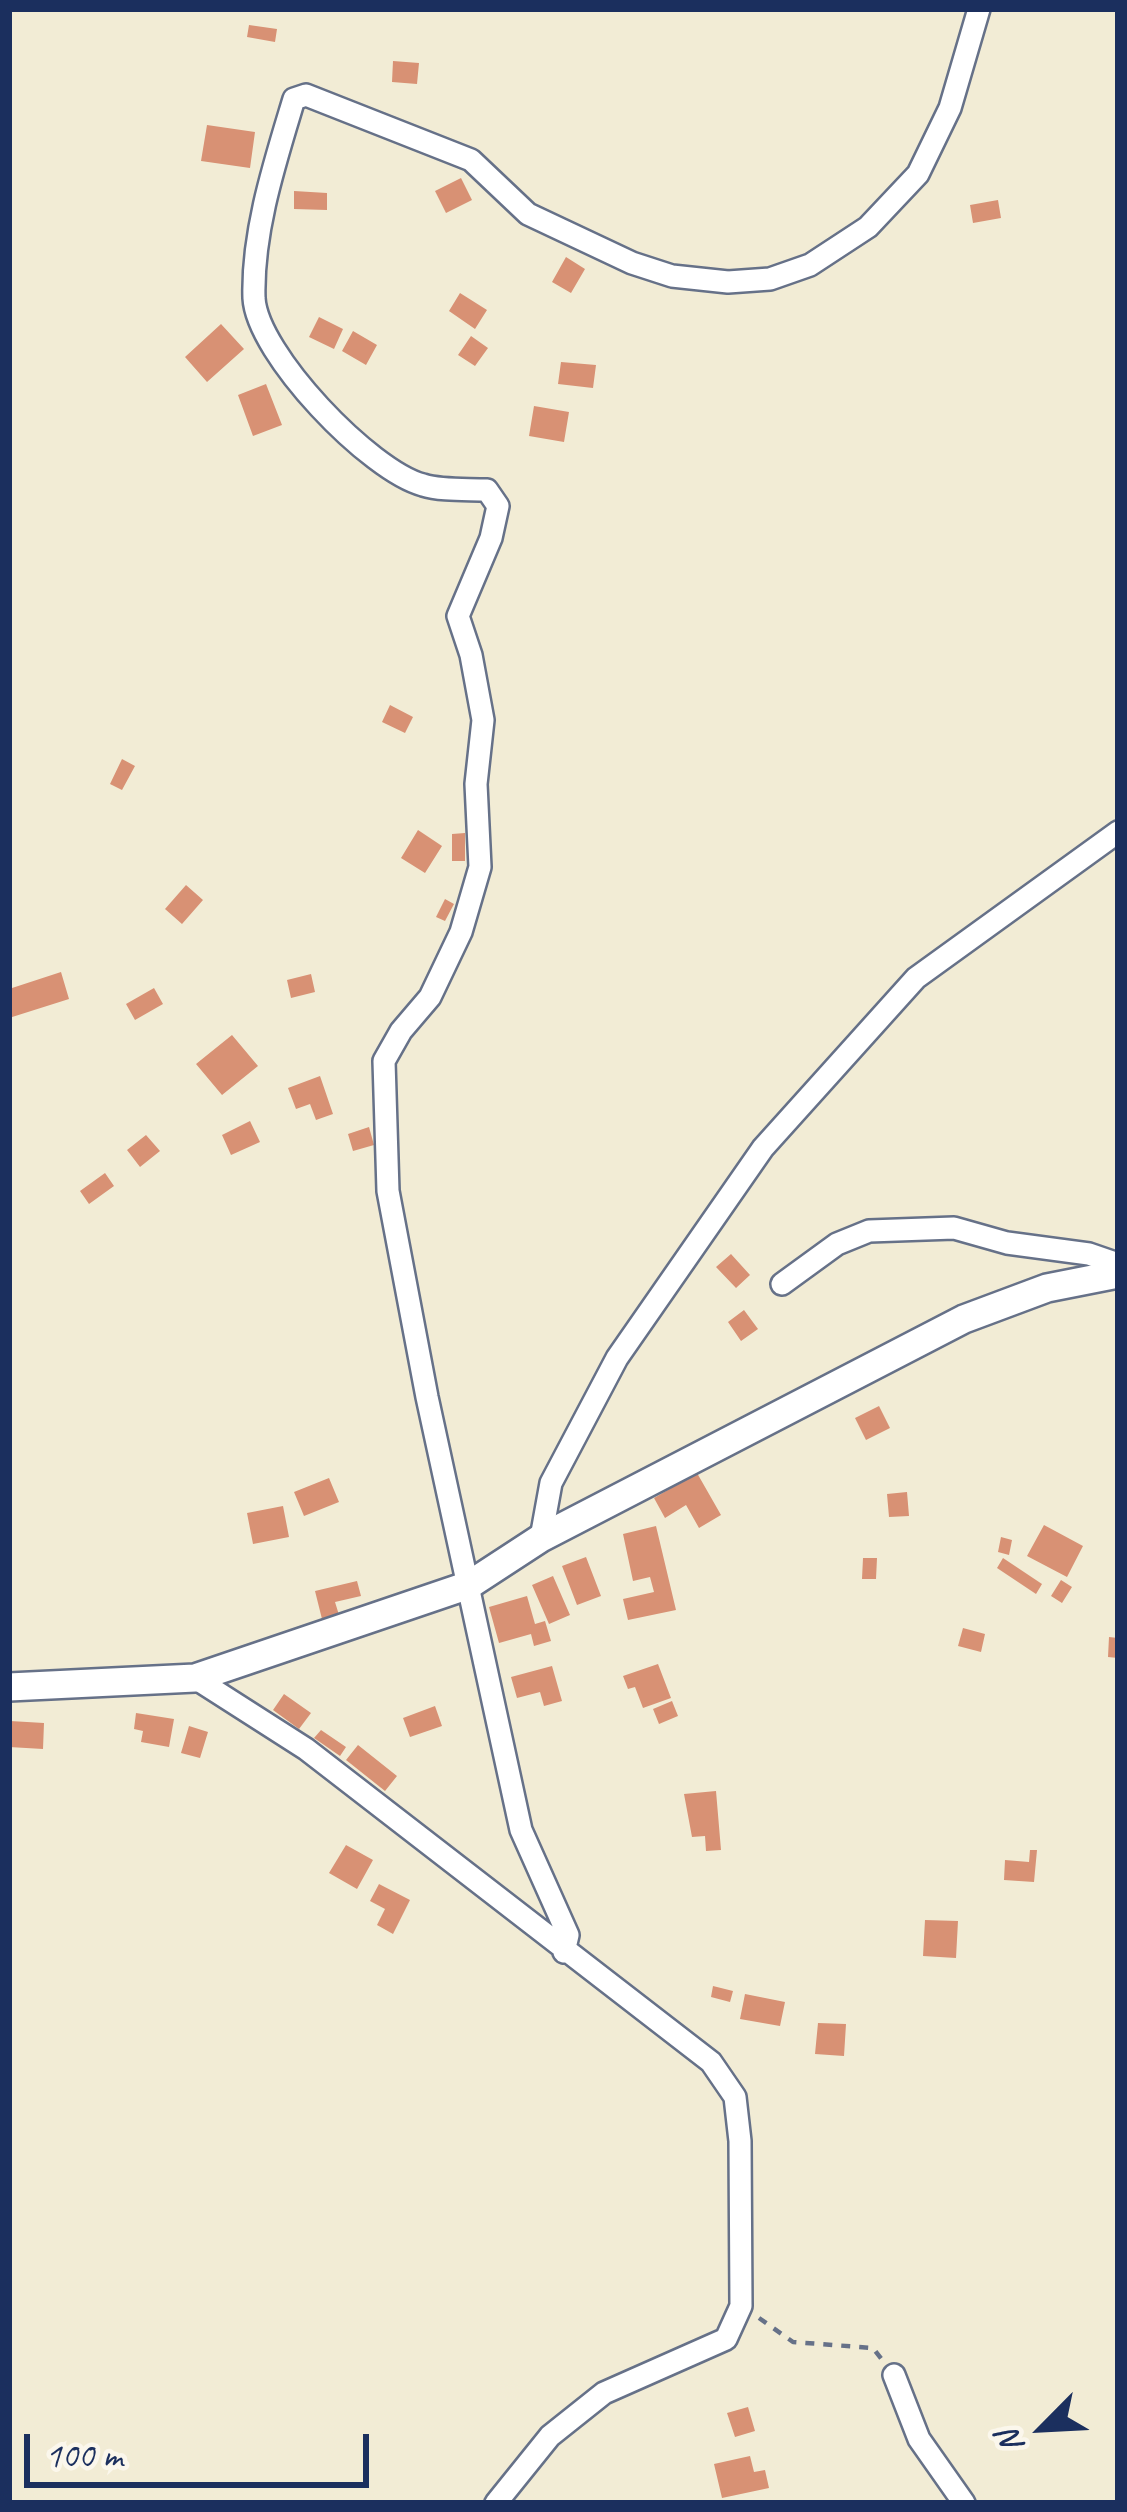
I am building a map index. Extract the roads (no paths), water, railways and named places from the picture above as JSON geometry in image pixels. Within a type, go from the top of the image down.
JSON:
[{"type":"street","points":[[564,1952],[568,1935],[521,1831],[388,1191],[384,1061],[400,1031],[430,997],[461,932],[480,867],[476,784],[483,720],[458,616],[491,538],[498,506],[488,490],[421,485],[338,428],[289,374],[254,305],[256,249],[294,99],[306,95],[471,160],[528,214],[632,262],[671,276],[728,282],[770,279],[810,265],[868,227],[918,174],[950,108],[979,9]]},
{"type":"street","points":[[541,1538],[551,1483],[617,1358],[763,1148],[916,979],[1118,832]]},
{"type":"street","points":[[782,1284],[837,1244],[869,1232],[954,1228],[1118,1264]]},
{"type":"street","points":[[9,1687],[195,1678],[469,1585],[541,1538],[964,1319],[1047,1288],[1118,1274]]},
{"type":"street","points":[[195,1678],[306,1749],[711,2062],[735,2097],[740,2140],[741,2306],[726,2338],[604,2393],[550,2436],[496,2503]]},
{"type":"street","points":[[894,2375],[920,2438],[964,2503]]}]
